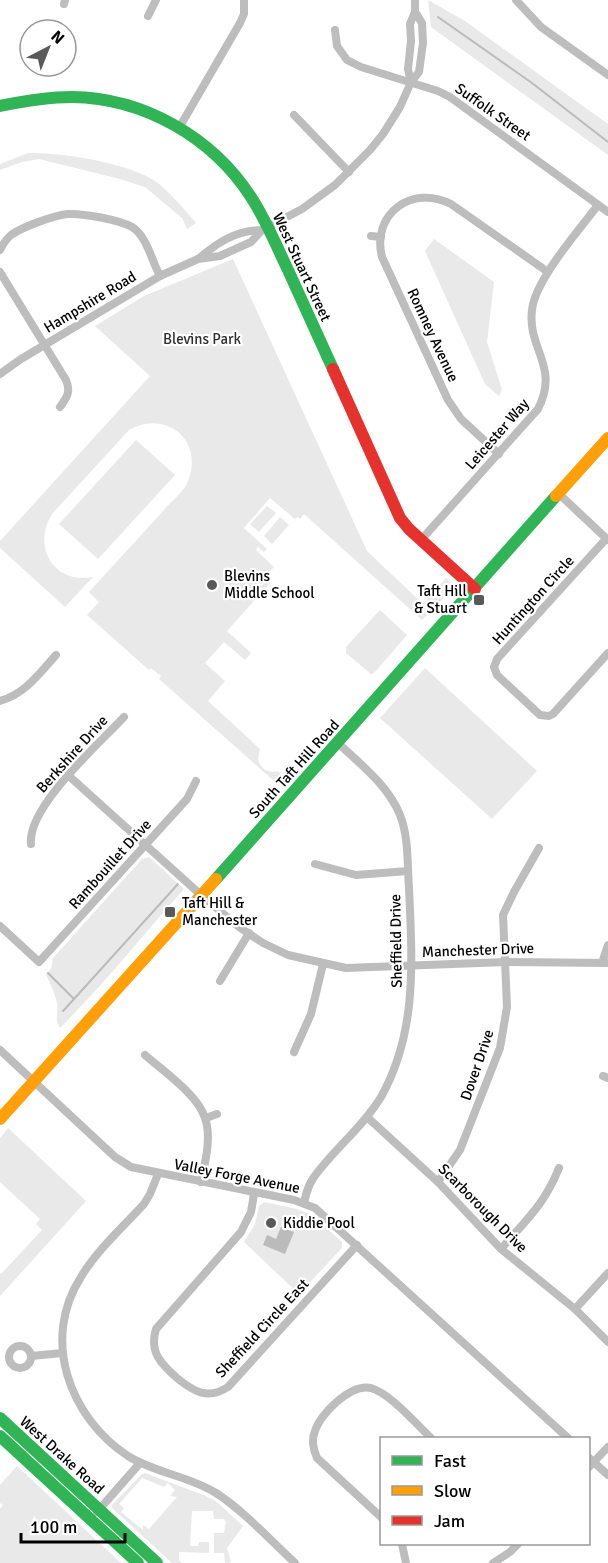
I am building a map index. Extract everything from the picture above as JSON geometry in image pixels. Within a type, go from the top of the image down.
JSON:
[{"type":"main road","name":"West Stuart Street","points":[[0,106],[56,97],[94,98],[130,106],[180,128],[202,143],[225,164],[250,195],[394,508],[409,529],[475,589]]},
{"type":"main road","name":"South Taft Hill Road","points":[[0,1119],[608,438]]},
{"type":"main road","name":"West Drake Road","points":[[0,1418],[157,1563]]},
{"type":"main road","name":"West Drake Road","points":[[0,1436],[138,1563]]},
{"type":"street","points":[[148,16],[156,0]]},
{"type":"street","points":[[180,128],[240,23],[244,14],[244,0]]},
{"type":"street","name":"Hampshire Road","points":[[0,374],[160,276],[198,259],[228,253],[251,242],[265,228],[309,204],[350,172],[392,121],[411,82],[408,69],[410,24],[415,12],[415,0]]},
{"type":"street","points":[[516,0],[541,27],[608,75]]},
{"type":"street","name":"Suffolk Street","points":[[335,30],[337,46],[347,60],[360,67],[411,82],[450,97],[608,212]]},
{"type":"street","points":[[294,115],[350,172]]},
{"type":"street","points":[[425,186],[427,196],[451,204],[548,272]]},
{"type":"street","name":"Romney Avenue","points":[[427,196],[411,199],[392,212],[376,236],[382,257],[448,400],[461,419],[499,454]]},
{"type":"street","name":"Leicester Way","points":[[421,540],[533,417],[546,385],[545,367],[533,334],[531,319],[534,298],[548,272],[598,205]]},
{"type":"street","points":[[0,250],[4,242],[15,232],[58,216],[79,214],[122,223],[133,228],[139,233],[160,276]]},
{"type":"street","name":"Hampshire Road","points":[[198,259],[214,245],[246,230],[265,228]]},
{"type":"street","points":[[0,272],[69,387],[69,394],[60,407]]},
{"type":"street","points":[[558,494],[607,539]]},
{"type":"street","name":"Huntington Circle","points":[[607,539],[497,659],[494,667],[497,675],[540,715],[549,716],[608,653]]},
{"type":"street","points":[[0,701],[15,696],[27,687],[56,655]]},
{"type":"street","name":"Berkshire Drive","points":[[31,844],[30,836],[39,813],[51,796],[124,717]]},
{"type":"street","name":"Sheffield Drive","points":[[304,1203],[314,1178],[367,1117],[389,1080],[401,1049],[410,1009],[413,966],[405,829],[393,800],[374,777],[338,743]]},
{"type":"street","name":"Manchester Drive","points":[[69,776],[201,895],[249,933],[276,950],[323,964],[346,968],[506,962],[605,963]]},
{"type":"street","name":"Rambouillet Drive","points":[[0,926],[39,962],[187,799],[196,781]]},
{"type":"street","name":"Dover Drive","points":[[438,1182],[460,1150],[500,1048],[507,1007],[503,915],[539,848]]},
{"type":"street","points":[[315,864],[356,875],[408,871]]},
{"type":"street","points":[[220,981],[249,933]]},
{"type":"street","points":[[605,963],[608,945]]},
{"type":"street","points":[[294,1052],[311,1014],[323,964]]},
{"type":"street","name":"Valley Forge Avenue","points":[[0,1050],[35,1080],[115,1157],[131,1167],[304,1203],[315,1208],[567,1437]]},
{"type":"street","points":[[145,1055],[184,1089],[206,1118],[207,1137],[201,1182]]},
{"type":"street","points":[[206,1118],[217,1114]]},
{"type":"street","name":"Scarborough Drive","points":[[367,1117],[438,1182],[501,1249],[575,1309],[608,1342]]},
{"type":"street","points":[[501,1249],[536,1212],[547,1195],[559,1168]]},
{"type":"street","points":[[158,1174],[144,1204],[90,1264],[74,1288],[63,1325],[63,1353],[69,1384],[90,1422],[116,1447],[141,1463],[197,1483],[219,1495],[295,1563]]},
{"type":"street","name":"Sheffield Circle East","points":[[254,1194],[251,1212],[241,1232],[156,1329],[154,1343],[160,1363],[191,1390],[204,1394],[218,1393],[228,1387],[357,1245]]},
{"type":"street","points":[[575,1309],[608,1273]]},
{"type":"street","points":[[31,1356],[63,1353]]},
{"type":"street","points":[[380,1517],[317,1458],[313,1438],[318,1423],[346,1394],[366,1387],[384,1395],[430,1437]]},
{"type":"street","points":[[608,1447],[590,1462],[608,1475]]},
{"type":"street","points":[[90,1519],[141,1463]]},
{"type":"street","points":[[402,1545],[406,1563]]},
{"type":"street","points":[[493,1563],[506,1560],[517,1545]]},
{"type":"green space","points":[[428,0],[465,21],[608,124],[608,155],[431,27]]},
{"type":"green space","points":[[28,153],[58,154],[95,160],[114,164],[146,176],[158,183],[196,223],[187,229],[182,218],[145,187],[120,179],[39,159],[0,170],[0,164]]},
{"type":"green space","points":[[434,239],[494,282],[487,342],[502,390],[499,396],[485,384],[425,251]]},
{"type":"green space","name":"Blevins Park","points":[[233,259],[367,551],[423,604],[446,578],[454,585],[422,620],[304,514],[300,519],[298,517],[295,519],[270,498],[244,528],[267,549],[264,552],[258,547],[256,550],[274,567],[258,584],[261,586],[269,580],[271,582],[227,631],[251,653],[245,660],[224,642],[205,663],[225,681],[208,701],[260,749],[258,760],[263,768],[272,772],[278,771],[281,774],[274,781],[159,679],[161,676],[151,668],[149,670],[87,615],[99,602],[89,592],[186,485],[192,466],[191,453],[179,433],[169,426],[156,423],[129,430],[52,514],[46,526],[44,539],[50,560],[57,569],[67,575],[79,578],[93,577],[65,607],[0,548],[0,541],[150,376],[95,326],[144,296]]},
{"type":"green space","points":[[136,440],[175,475],[98,559],[59,524]]},
{"type":"green space","points":[[267,506],[276,513],[259,532],[250,524]]},
{"type":"green space","points":[[280,517],[289,525],[272,544],[264,536]]},
{"type":"green space","points":[[380,610],[407,635],[371,674],[346,653],[346,647]]},
{"type":"green space","points":[[425,668],[537,771],[492,819],[380,718]]},
{"type":"green space","points":[[149,857],[184,889],[108,977],[60,1028],[57,1022],[56,999],[46,974],[51,969],[53,958],[142,859]]},
{"type":"green space","points":[[8,1128],[86,1201],[0,1296],[0,1273],[42,1230],[36,1224],[40,1219],[0,1182],[0,1138]]},
{"type":"green space","points":[[264,1202],[297,1209],[312,1215],[342,1242],[342,1248],[299,1294],[244,1242],[255,1224],[259,1206]]},
{"type":"green space","points":[[17,1466],[121,1563],[0,1563],[0,1509],[3,1505],[0,1503],[0,1485]]},
{"type":"green space","points":[[145,1473],[206,1496],[217,1502],[243,1526],[227,1548],[231,1562],[225,1563],[224,1553],[214,1553],[214,1533],[224,1533],[226,1522],[224,1519],[214,1519],[213,1511],[192,1511],[190,1546],[198,1546],[199,1542],[209,1542],[209,1553],[179,1552],[179,1560],[182,1563],[172,1563],[112,1508],[112,1505]],"holes":[[[142,1478],[164,1487],[168,1483],[175,1490],[170,1496],[177,1497],[149,1529],[143,1525],[143,1530],[121,1512],[124,1508],[119,1504]]]},
{"type":"shaded area","points":[[281,1227],[294,1232],[285,1254],[263,1245],[267,1235],[276,1239]]},
{"type":"waterway","points":[[438,17],[532,83],[608,142]]},
{"type":"waterway","points":[[74,999],[178,884]]},
{"type":"waterway","points":[[48,973],[74,999],[63,1011]]},
{"type":"traffic: fast","points":[[0,106],[54,98],[99,99],[150,113],[196,139],[217,156],[251,197],[275,242],[333,369]]},
{"type":"traffic: fast","points":[[216,879],[556,496]]},
{"type":"traffic: fast","points":[[0,1418],[157,1563]]},
{"type":"traffic: fast","points":[[0,1436],[138,1563]]},
{"type":"traffic: slow","points":[[556,496],[608,438]]},
{"type":"traffic: slow","points":[[0,1119],[216,879]]},
{"type":"traffic: jam","points":[[333,369],[400,518],[409,529],[475,589]]},
{"type":"place","name":"Blevins Middle School","points":[[212,585]]},
{"type":"place","name":"Taft Hill & Stuart","points":[[479,600]]},
{"type":"place","name":"Taft Hill & Manchester","points":[[170,912]]},
{"type":"place","name":"Kiddie Pool","points":[[271,1223]]}]
